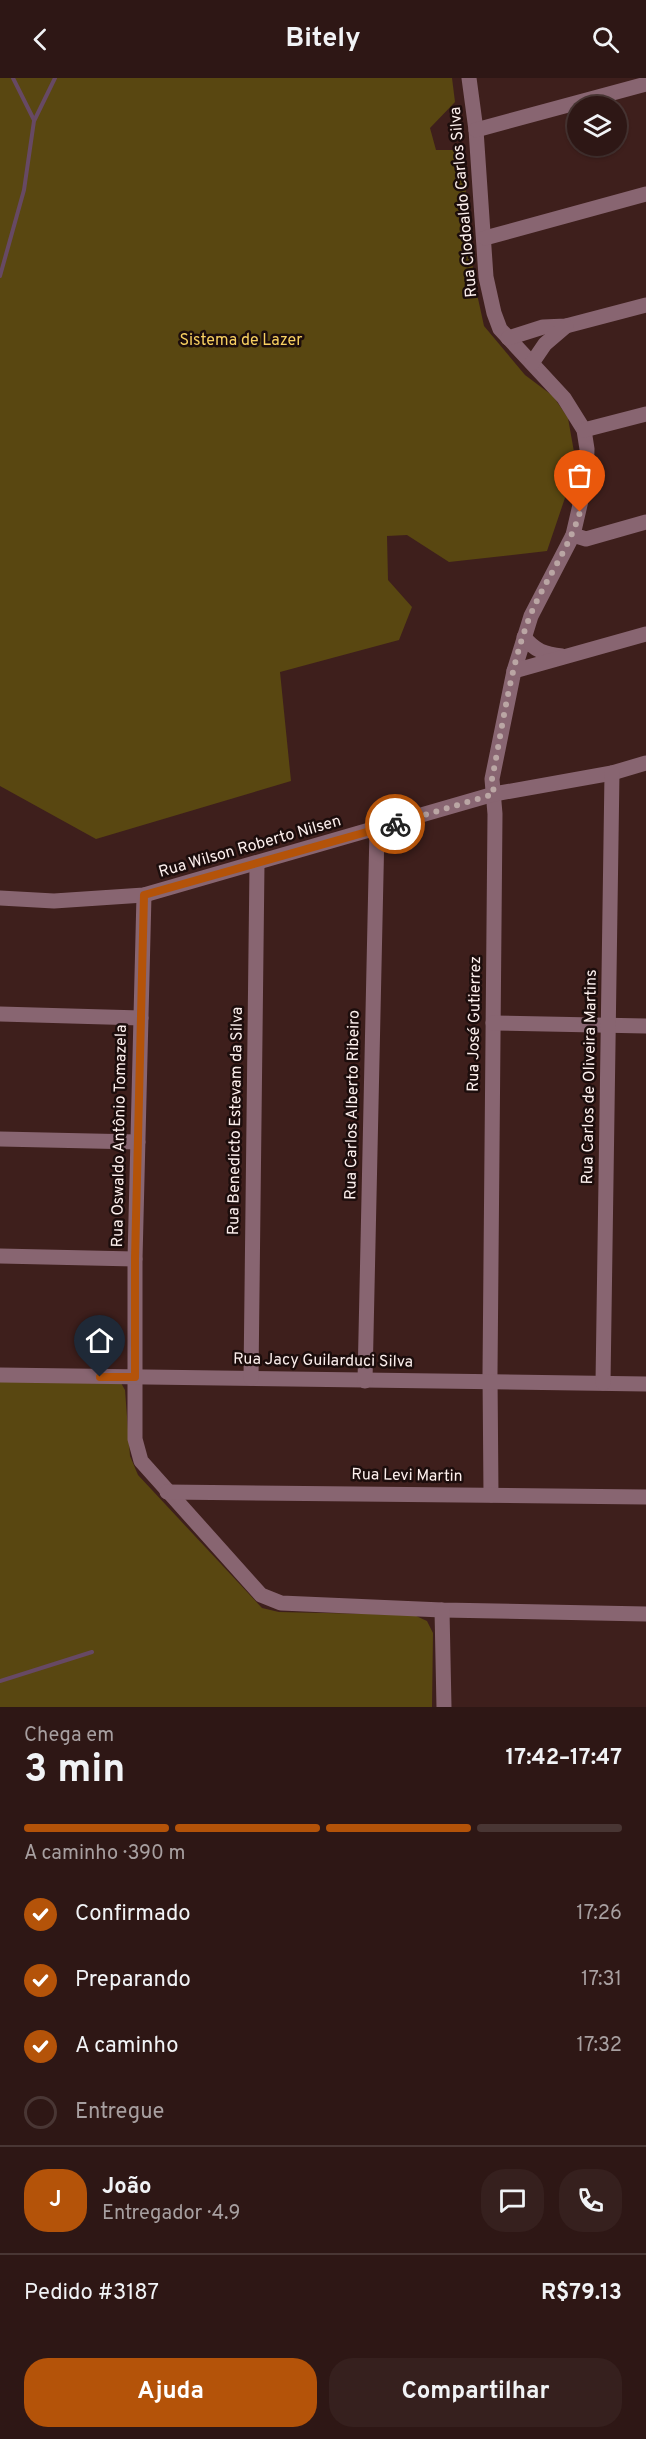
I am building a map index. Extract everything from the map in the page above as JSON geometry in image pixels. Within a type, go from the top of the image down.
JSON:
[{"type":"street","name":"Rua Clodoaldo Carlos Silva","points":[[470,78],[485,238],[486,277],[494,314],[500,329],[564,398],[585,430]]},
{"type":"street","points":[[476,130],[646,84]]},
{"type":"street","points":[[485,238],[646,194]]},
{"type":"street","points":[[508,338],[543,327],[566,326],[646,305]]},
{"type":"street","points":[[532,363],[544,344],[566,326]]},
{"type":"street","points":[[514,671],[531,616],[573,535],[586,479],[585,430],[646,414]]},
{"type":"street","points":[[573,535],[586,539],[646,522]]},
{"type":"street","points":[[514,671],[646,634]]},
{"type":"street","points":[[524,638],[532,647],[545,654],[565,657]]},
{"type":"street","name":"Rua José Gutierrez","points":[[491,1495],[494,794],[492,779],[514,671]]},
{"type":"street","name":"Rua Wilson Roberto Nilsen","points":[[0,898],[54,901],[144,895],[494,794],[612,772],[646,763]]},
{"type":"street","name":"Rua Carlos de Oliveira Martins","points":[[603,1383],[612,772]]},
{"type":"street","name":"Rua Carlos Alberto Ribeiro","points":[[365,1381],[377,829]]},
{"type":"street","name":"Rua Benedicto Estevam da Silva","points":[[251,1378],[257,864]]},
{"type":"street","name":"Rua Oswaldo Antônio Tomazela","points":[[144,895],[135,1259],[135,1439],[141,1461],[261,1595],[281,1603],[442,1610],[646,1614]]},
{"type":"street","points":[[0,1014],[141,1018]]},
{"type":"street","points":[[493,1023],[646,1026]]},
{"type":"street","points":[[0,1139],[138,1142]]},
{"type":"street","points":[[0,1256],[135,1259]]},
{"type":"street","name":"Rua Jacy Guilarduci Silva","points":[[0,1375],[646,1384]]},
{"type":"street","name":"Rua Levi Martin","points":[[167,1492],[646,1497]]},
{"type":"street","points":[[442,1610],[444,1707]]},
{"type":"green space","name":"Sistema de Lazer","points":[[0,78],[452,78],[455,102],[430,128],[436,150],[462,150],[474,280],[484,326],[525,375],[553,396],[568,418],[574,452],[569,486],[547,551],[449,562],[407,535],[387,536],[388,580],[412,607],[399,640],[280,672],[291,781],[96,839],[0,786]]},
{"type":"green space","points":[[0,1379],[121,1383],[125,1390],[130,1456],[138,1475],[262,1608],[279,1612],[414,1615],[427,1621],[433,1633],[432,1707],[0,1707]]},
{"type":"waterway","points":[[13,78],[34,120]]},
{"type":"waterway","points":[[0,276],[24,190],[34,121],[55,78]]},
{"type":"waterway","points":[[0,1681],[92,1652]]},
{"type":"way so far","points":[[395,824],[494,794],[492,779],[514,671],[524,638],[531,616],[573,535],[580,512]]},
{"type":"route","points":[[100,1377],[135,1377],[135,1259],[144,895],[395,824]]}]
